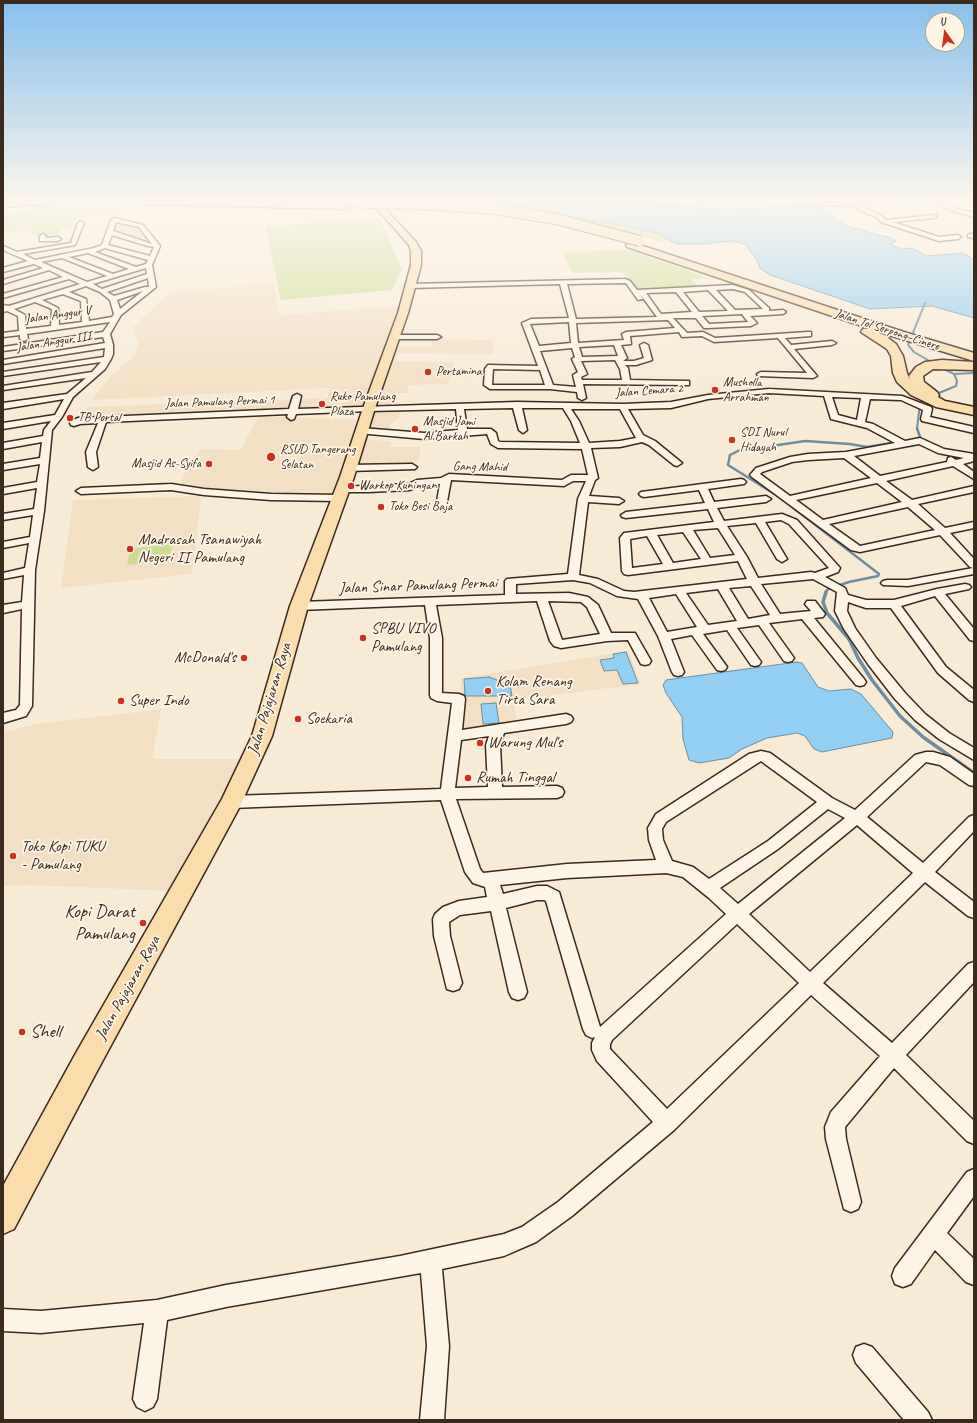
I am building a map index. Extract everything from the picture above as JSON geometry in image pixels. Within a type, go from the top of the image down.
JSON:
[{"type":"highway","name":"Jalan Tol Serpong–Cinere","points":[[700,267],[731,279],[903,332],[974,349]]},
{"type":"highway","points":[[731,279],[842,304]]},
{"type":"highway","points":[[731,279],[880,338],[892,347],[897,356],[900,373],[904,382],[916,392],[941,404],[969,413]]},
{"type":"highway","name":"Jalan Tol Serpong–Cinere","points":[[925,338],[974,357]]},
{"type":"highway","points":[[974,366],[942,364],[930,366],[921,370],[916,376],[917,383],[924,390],[946,401],[974,406]]},
{"type":"main road","name":"Jalan Pajajaran Raya","points":[[3,1218],[86,1063],[231,802],[262,736],[299,606],[341,493],[365,418],[402,313],[415,267]]},
{"type":"street","points":[[90,267],[113,276]]},
{"type":"street","points":[[132,267],[136,269]]},
{"type":"street","points":[[5,308],[64,292],[139,267]]},
{"type":"street","points":[[151,267],[154,286]]},
{"type":"street","points":[[3,282],[49,268],[102,291],[113,299],[117,316]]},
{"type":"street","points":[[102,291],[152,275]]},
{"type":"street","points":[[3,296],[69,277]]},
{"type":"street","points":[[410,286],[625,281],[628,282],[659,315],[698,315],[767,310],[747,291],[731,279],[710,288],[638,292]]},
{"type":"street","points":[[563,283],[572,315],[578,359],[576,359],[583,374],[577,375],[584,407]]},
{"type":"street","points":[[113,299],[154,286]]},
{"type":"street","points":[[3,718],[21,713],[26,706],[30,570],[39,510],[47,438],[51,426],[70,396],[102,366],[107,359],[109,354],[109,346],[106,334],[117,316],[154,286]]},
{"type":"street","points":[[710,288],[734,313]]},
{"type":"street","points":[[678,290],[698,315]]},
{"type":"street","points":[[64,292],[84,300],[86,323]]},
{"type":"street","points":[[638,292],[654,318]]},
{"type":"street","points":[[36,300],[55,308],[55,327]]},
{"type":"street","points":[[5,308],[20,315],[24,331],[27,384]]},
{"type":"street","points":[[550,387],[535,349],[527,322],[608,321],[697,316],[707,326],[751,324],[754,323],[744,314],[773,315],[783,312]]},
{"type":"street","name":"Jalan Anggur V","points":[[3,335],[86,323],[117,316]]},
{"type":"street","points":[[670,318],[686,335],[704,334],[714,340],[808,334]]},
{"type":"street","points":[[647,332],[650,344],[629,345],[625,334],[647,332],[681,330]]},
{"type":"street","points":[[3,349],[106,334]]},
{"type":"street","points":[[769,391],[761,374],[813,376],[779,335]]},
{"type":"street","points":[[393,337],[437,337]]},
{"type":"street","points":[[535,349],[628,342]]},
{"type":"street","points":[[617,343],[623,358],[619,361]]},
{"type":"street","points":[[789,347],[832,343]]},
{"type":"street","points":[[578,359],[636,363],[648,360],[644,345]]},
{"type":"street","name":"Jalan Anggur III","points":[[3,362],[109,346]]},
{"type":"street","points":[[3,374],[107,359]]},
{"type":"street","points":[[619,361],[621,367],[624,368],[627,382]]},
{"type":"street","points":[[543,368],[491,367],[489,369],[488,385],[490,387],[550,387],[627,382],[686,383]]},
{"type":"street","points":[[3,388],[94,374]]},
{"type":"street","name":"Jalan Cemara 2","points":[[365,418],[460,407],[517,406],[546,403],[566,407],[671,405],[708,397],[769,391],[902,398],[922,407],[925,419],[960,427]]},
{"type":"street","points":[[827,394],[834,417],[870,426],[903,444]]},
{"type":"street","points":[[3,406],[70,396]]},
{"type":"street","points":[[292,414],[297,396]]},
{"type":"street","points":[[861,423],[866,396]]},
{"type":"street","points":[[517,406],[523,430]]},
{"type":"street","points":[[460,407],[463,432]]},
{"type":"street","points":[[566,407],[575,421],[586,446],[592,478],[583,499],[573,577]]},
{"type":"street","points":[[623,407],[639,436],[642,439],[652,443],[677,463]]},
{"type":"street","points":[[969,413],[960,427],[974,430]]},
{"type":"street","points":[[51,426],[74,423],[292,414],[365,418],[424,436],[463,432],[491,432],[494,442],[498,445],[586,446],[620,444],[642,439]]},
{"type":"street","points":[[3,426],[58,417]]},
{"type":"street","name":"Jalan Pamulang Permai 1","points":[[74,423],[78,420],[170,419]]},
{"type":"street","points":[[93,467],[91,452],[102,423]]},
{"type":"street","points":[[3,446],[47,438]]},
{"type":"street","points":[[974,476],[923,441],[846,455],[808,457],[790,460],[759,470],[754,475],[851,546],[860,548],[974,525]]},
{"type":"street","points":[[938,450],[974,458]]},
{"type":"street","points":[[846,455],[910,503],[943,532],[974,565]]},
{"type":"street","points":[[788,499],[974,458]]},
{"type":"street","points":[[3,467],[45,460]]},
{"type":"street","points":[[349,468],[412,467]]},
{"type":"street","name":"Gang Mahid","points":[[81,491],[171,487],[204,492],[271,497],[410,487],[417,483],[444,481],[452,477],[564,484],[571,478],[592,478]]},
{"type":"street","points":[[441,507],[446,479]]},
{"type":"street","points":[[644,494],[741,482]]},
{"type":"street","points":[[3,491],[42,484]]},
{"type":"street","points":[[702,487],[720,525],[742,557],[754,582],[777,618]]},
{"type":"street","points":[[821,523],[974,489]]},
{"type":"street","points":[[583,499],[619,501]]},
{"type":"street","points":[[626,515],[766,499]]},
{"type":"street","points":[[3,518],[39,510]]},
{"type":"street","points":[[742,557],[631,572],[627,571],[626,536],[782,517],[788,518],[835,568],[834,570],[816,576]]},
{"type":"street","points":[[759,520],[782,559]]},
{"type":"street","points":[[687,529],[707,561]]},
{"type":"street","points":[[651,533],[669,566]]},
{"type":"street","points":[[3,545],[35,539]]},
{"type":"street","points":[[3,576],[30,570]]},
{"type":"street","points":[[887,583],[908,584],[974,571]]},
{"type":"street","name":"Jalan Sinar Pamulang Permai","points":[[299,606],[510,598],[511,581],[573,577],[594,581],[621,594],[642,596],[810,575],[816,576]]},
{"type":"street","points":[[816,576],[839,594],[857,602],[866,604],[894,604],[937,592],[966,587]]},
{"type":"street","points":[[721,586],[745,624]]},
{"type":"street","points":[[680,592],[721,667]]},
{"type":"street","points":[[937,592],[974,637]]},
{"type":"street","points":[[839,594],[841,611],[850,629],[872,661],[900,696],[920,717],[944,736],[974,755]]},
{"type":"street","points":[[642,596],[664,636],[678,672]]},
{"type":"street","points":[[542,597],[556,641],[558,643],[561,644],[607,637],[631,636],[645,661]]},
{"type":"street","points":[[510,598],[569,597],[584,599],[588,601],[607,637]]},
{"type":"street","points":[[430,602],[436,638],[436,695],[442,698],[459,699],[448,794],[473,872],[478,878],[485,880],[568,871],[666,866],[688,872],[709,888],[810,983],[893,1054],[974,1134]]},
{"type":"street","points":[[3,609],[28,604]]},
{"type":"street","points":[[664,636],[777,618],[806,616],[819,613],[811,604]]},
{"type":"street","points":[[894,604],[942,670],[971,692]]},
{"type":"street","points":[[806,616],[860,682]]},
{"type":"street","points":[[762,621],[788,658]]},
{"type":"street","points":[[730,626],[756,662]]},
{"type":"street","points":[[455,736],[566,719]]},
{"type":"street","points":[[496,792],[493,746],[498,730]]},
{"type":"street","points":[[666,866],[656,840],[655,828],[661,818],[754,758],[760,756],[765,757],[828,802],[857,817],[924,873],[974,911]]},
{"type":"street","points":[[667,1123],[603,1055],[601,1043],[606,1034],[737,914],[857,817],[920,759],[926,757],[946,761],[974,781]]},
{"type":"street","points":[[231,802],[496,792],[557,792]]},
{"type":"street","points":[[709,888],[773,845],[828,802]]},
{"type":"street","points":[[3,1320],[41,1322],[157,1311],[226,1296],[431,1260],[504,1245],[529,1235],[565,1209],[667,1123],[924,873],[974,821]]},
{"type":"street","points":[[491,879],[518,992]]},
{"type":"street","points":[[453,983],[442,936],[441,920],[449,912],[459,908],[496,903],[537,893],[547,893],[553,897],[592,1029]]},
{"type":"street","points":[[851,1202],[835,1127],[838,1119],[893,1054],[974,970]]},
{"type":"street","points":[[903,1276],[974,1179]]},
{"type":"street","points":[[934,1234],[974,1274]]},
{"type":"street","points":[[431,1260],[438,1346],[432,1420]]},
{"type":"street","points":[[146,1400],[157,1311]]},
{"type":"street","points":[[864,1354],[920,1420]]},
{"type":"shaded area","points":[[274,284],[277,308],[280,315],[402,306],[384,345],[430,347],[433,339],[493,340],[493,354],[398,353],[395,361],[454,362],[448,384],[408,385],[408,393],[397,393],[391,406],[402,405],[399,418],[390,424],[391,431],[371,429],[368,439],[391,442],[390,447],[421,447],[418,463],[355,464],[361,412],[80,421],[88,407],[328,398],[329,388],[91,400],[110,377],[134,356],[138,344],[133,327],[170,292]]},
{"type":"shaded area","name":"RSUD Tangerang Selatan","points":[[259,416],[356,420],[345,463],[332,496],[229,491],[191,487],[181,484],[185,468],[202,449],[240,450]]},
{"type":"shaded area","name":"Madrasah Tsanawiyah Negeri II Pamulang","points":[[201,496],[192,574],[61,588],[73,500]]},
{"type":"shaded area","points":[[628,651],[641,684],[512,700],[519,725],[460,734],[461,678]]},
{"type":"shaded area","points":[[161,709],[152,759],[243,759],[174,891],[27,885],[3,886],[3,732],[38,724]]},
{"type":"green space","points":[[274,267],[401,267],[402,269],[392,290],[281,300]]},
{"type":"green space","points":[[569,267],[679,267],[708,278],[691,280],[699,287],[637,289],[622,272],[572,273]]},
{"type":"green space","points":[[172,544],[170,560],[127,565],[130,549]]},
{"type":"water","points":[[974,267],[974,318],[932,306],[870,309],[770,275],[760,268]]},
{"type":"water","name":"Kolam Renang Tirta Sara","points":[[626,652],[638,683],[623,684],[617,670],[604,671],[600,660],[614,658],[613,654]]},
{"type":"water","points":[[797,662],[802,663],[818,687],[829,691],[851,689],[861,694],[893,732],[892,738],[822,752],[814,749],[805,736],[797,733],[767,738],[742,749],[729,758],[699,763],[689,760],[683,739],[682,717],[666,693],[663,685],[666,680]]},
{"type":"water","name":"Kolam Renang Tirta Sara","points":[[489,677],[510,685],[512,696],[465,696],[464,679]]},
{"type":"water","name":"Kolam Renang Tirta Sara","points":[[496,703],[499,723],[483,724],[481,704]]},
{"type":"waterway","points":[[925,303],[908,345],[914,352],[933,363]]},
{"type":"waterway","points":[[942,368],[954,374]]},
{"type":"waterway","points":[[954,374],[974,373]]},
{"type":"waterway","points":[[934,395],[956,386],[957,381],[954,374]]},
{"type":"waterway","points":[[917,428],[920,403],[926,398]]},
{"type":"waterway","points":[[916,440],[920,437],[917,428]]},
{"type":"waterway","points":[[781,498],[728,465],[730,455],[738,451],[805,441],[850,444],[867,447],[898,442]]},
{"type":"waterway","points":[[787,503],[879,574],[878,576],[849,582],[828,589],[825,593]]},
{"type":"waterway","points":[[826,592],[823,602],[827,613],[849,639],[858,658],[872,680],[900,716],[923,737],[974,773]]},
{"type":"place","name":"Pertamina","points":[[428,372]]},
{"type":"place","name":"Musholla Arrahman","points":[[715,390]]},
{"type":"place","name":"Ruko Pamulang Plaza","points":[[322,404]]},
{"type":"place","name":"TB Portal","points":[[70,418]]},
{"type":"place","name":"Masjid Jami Al Barkah","points":[[415,429]]},
{"type":"place","name":"SDI Nurul Hidayah","points":[[732,440]]},
{"type":"place","name":"RSUD Tangerang Selatan","points":[[271,457]]},
{"type":"place","name":"Masjid As-Syifa","points":[[209,464]]},
{"type":"place","name":"Warkop Kuningan","points":[[351,486]]},
{"type":"place","name":"Toko Besi Baja","points":[[381,507]]},
{"type":"place","name":"Madrasah Tsanawiyah Negeri II Pamulang","points":[[130,549]]},
{"type":"place","name":"SPBU VIVO Pamulang","points":[[363,638]]},
{"type":"place","name":"McDonald's","points":[[244,658]]},
{"type":"place","name":"Kolam Renang Tirta Sara","points":[[488,691]]},
{"type":"place","name":"Super Indo","points":[[121,701]]},
{"type":"place","name":"Soekaria","points":[[298,719]]},
{"type":"place","name":"Warung Mul's","points":[[480,743]]},
{"type":"place","name":"Rumah Tinggal","points":[[468,778]]},
{"type":"place","name":"Toko Kopi TUKU - Pamulang","points":[[13,856]]},
{"type":"place","name":"Kopi Darat Pamulang","points":[[143,923]]},
{"type":"place","name":"Shell","points":[[22,1032]]}]
